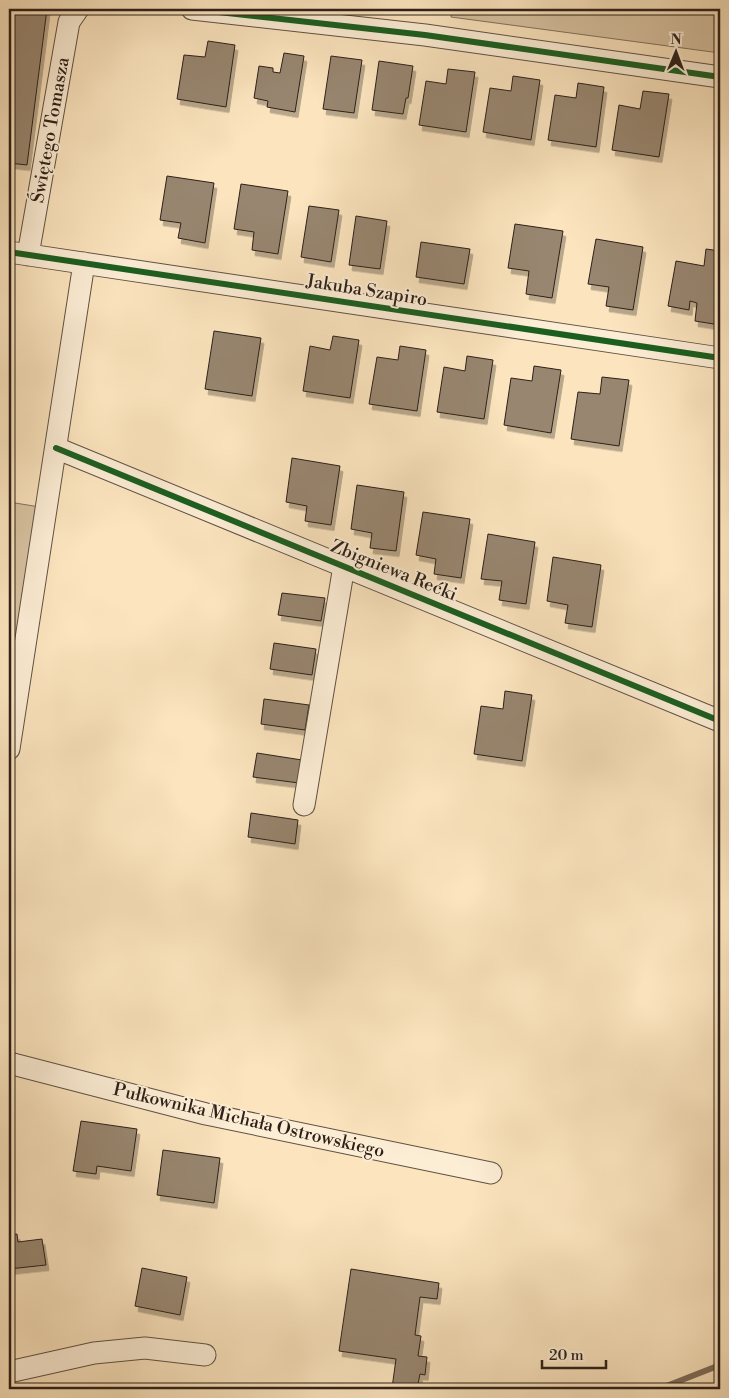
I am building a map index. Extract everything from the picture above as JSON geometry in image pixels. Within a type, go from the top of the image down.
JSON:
[{"type":"street","name":"Świętego Tomasza","points":[[18,253],[69,22],[78,9]]},
{"type":"street","points":[[192,9],[426,35],[720,77]]},
{"type":"street","name":"Jakuba Szapiro","points":[[18,253],[720,358]]},
{"type":"street","points":[[9,749],[84,262]]},
{"type":"street","name":"Zbigniewa Rećki","points":[[56,448],[720,721]]},
{"type":"street","points":[[304,805],[344,566]]},
{"type":"street","name":"Pułkownika Michała Ostrowskiego","points":[[9,1063],[206,1114],[491,1173]]},
{"type":"street","points":[[9,1372],[94,1352],[145,1348],[205,1355]]},
{"type":"shaded area","points":[[452,9],[720,9],[720,53],[451,17]]},
{"type":"shaded area","points":[[9,502],[46,508],[9,749]]},
{"type":"building","points":[[9,9],[47,9],[27,165],[9,163]]},
{"type":"building","points":[[208,41],[235,45],[226,107],[177,99],[184,55],[205,57]]},
{"type":"building","points":[[284,53],[304,56],[295,112],[267,107],[268,101],[254,98],[259,66],[273,68],[273,72],[280,73]]},
{"type":"building","points":[[331,56],[362,60],[354,113],[323,109]]},
{"type":"building","points":[[379,61],[413,66],[408,98],[406,98],[403,114],[372,110]]},
{"type":"building","points":[[448,69],[475,72],[466,132],[419,125],[426,81],[446,84]]},
{"type":"building","points":[[513,76],[540,80],[531,140],[483,132],[490,88],[511,91]]},
{"type":"building","points":[[578,83],[604,87],[596,147],[548,140],[555,95],[576,98]]},
{"type":"building","points":[[643,91],[669,94],[659,157],[612,150],[619,105],[640,109]]},
{"type":"building","points":[[167,176],[214,183],[205,243],[178,238],[181,223],[160,220]]},
{"type":"building","points":[[241,184],[288,191],[278,254],[252,250],[254,232],[234,229]]},
{"type":"building","points":[[309,206],[339,210],[331,262],[301,257]]},
{"type":"building","points":[[356,216],[387,221],[380,269],[349,265]]},
{"type":"building","points":[[515,224],[563,231],[552,298],[526,294],[529,271],[508,268]]},
{"type":"building","points":[[596,239],[643,247],[633,310],[606,306],[609,287],[588,284]]},
{"type":"building","points":[[421,242],[470,249],[464,284],[416,277]]},
{"type":"building","points":[[706,249],[720,251],[720,325],[695,321],[697,303],[690,301],[689,310],[668,306],[676,261],[704,266]]},
{"type":"building","points":[[214,331],[261,338],[252,396],[205,389]]},
{"type":"building","points":[[333,336],[359,340],[350,398],[303,391],[310,346],[330,350]]},
{"type":"building","points":[[400,346],[426,350],[417,411],[369,404],[377,357],[398,360]]},
{"type":"building","points":[[467,356],[493,360],[484,419],[437,412],[444,367],[465,371]]},
{"type":"building","points":[[534,366],[561,370],[551,433],[504,425],[511,378],[532,381]]},
{"type":"building","points":[[602,377],[629,380],[619,446],[571,439],[578,392],[600,394]]},
{"type":"building","points":[[292,458],[340,466],[331,525],[305,521],[307,506],[286,502]]},
{"type":"building","points":[[357,485],[404,492],[396,551],[370,548],[372,533],[351,529]]},
{"type":"building","points":[[423,512],[470,519],[461,578],[434,574],[436,559],[416,555]]},
{"type":"building","points":[[488,534],[535,542],[526,604],[499,600],[502,581],[481,579]]},
{"type":"building","points":[[553,557],[601,565],[592,627],[565,623],[568,605],[547,601]]},
{"type":"building","points":[[282,593],[325,598],[321,621],[278,615]]},
{"type":"building","points":[[274,643],[316,649],[312,675],[270,669]]},
{"type":"building","points":[[505,691],[532,695],[522,761],[474,754],[481,706],[503,709]]},
{"type":"building","points":[[264,699],[309,705],[305,730],[261,724]]},
{"type":"building","points":[[257,753],[302,760],[299,783],[253,777]]},
{"type":"building","points":[[251,813],[298,820],[295,844],[248,837]]},
{"type":"building","points":[[81,1121],[137,1129],[131,1171],[97,1166],[96,1174],[73,1171]]},
{"type":"building","points":[[163,1150],[220,1158],[214,1203],[157,1195]]},
{"type":"building","points":[[17,1234],[18,1242],[42,1239],[46,1265],[9,1269],[9,1235]]},
{"type":"building","points":[[142,1268],[187,1277],[180,1315],[135,1306]]},
{"type":"building","points":[[351,1269],[439,1283],[437,1299],[420,1297],[415,1335],[421,1336],[418,1356],[427,1357],[425,1375],[420,1374],[417,1389],[392,1388],[396,1359],[339,1351]]},
{"type":"waterway","points":[[659,1389],[720,1365]]},
{"type":"cycle path","points":[[192,9],[425,35],[720,77]]},
{"type":"cycle path","points":[[9,252],[720,358]]},
{"type":"cycle path","points":[[56,448],[720,721]]}]
